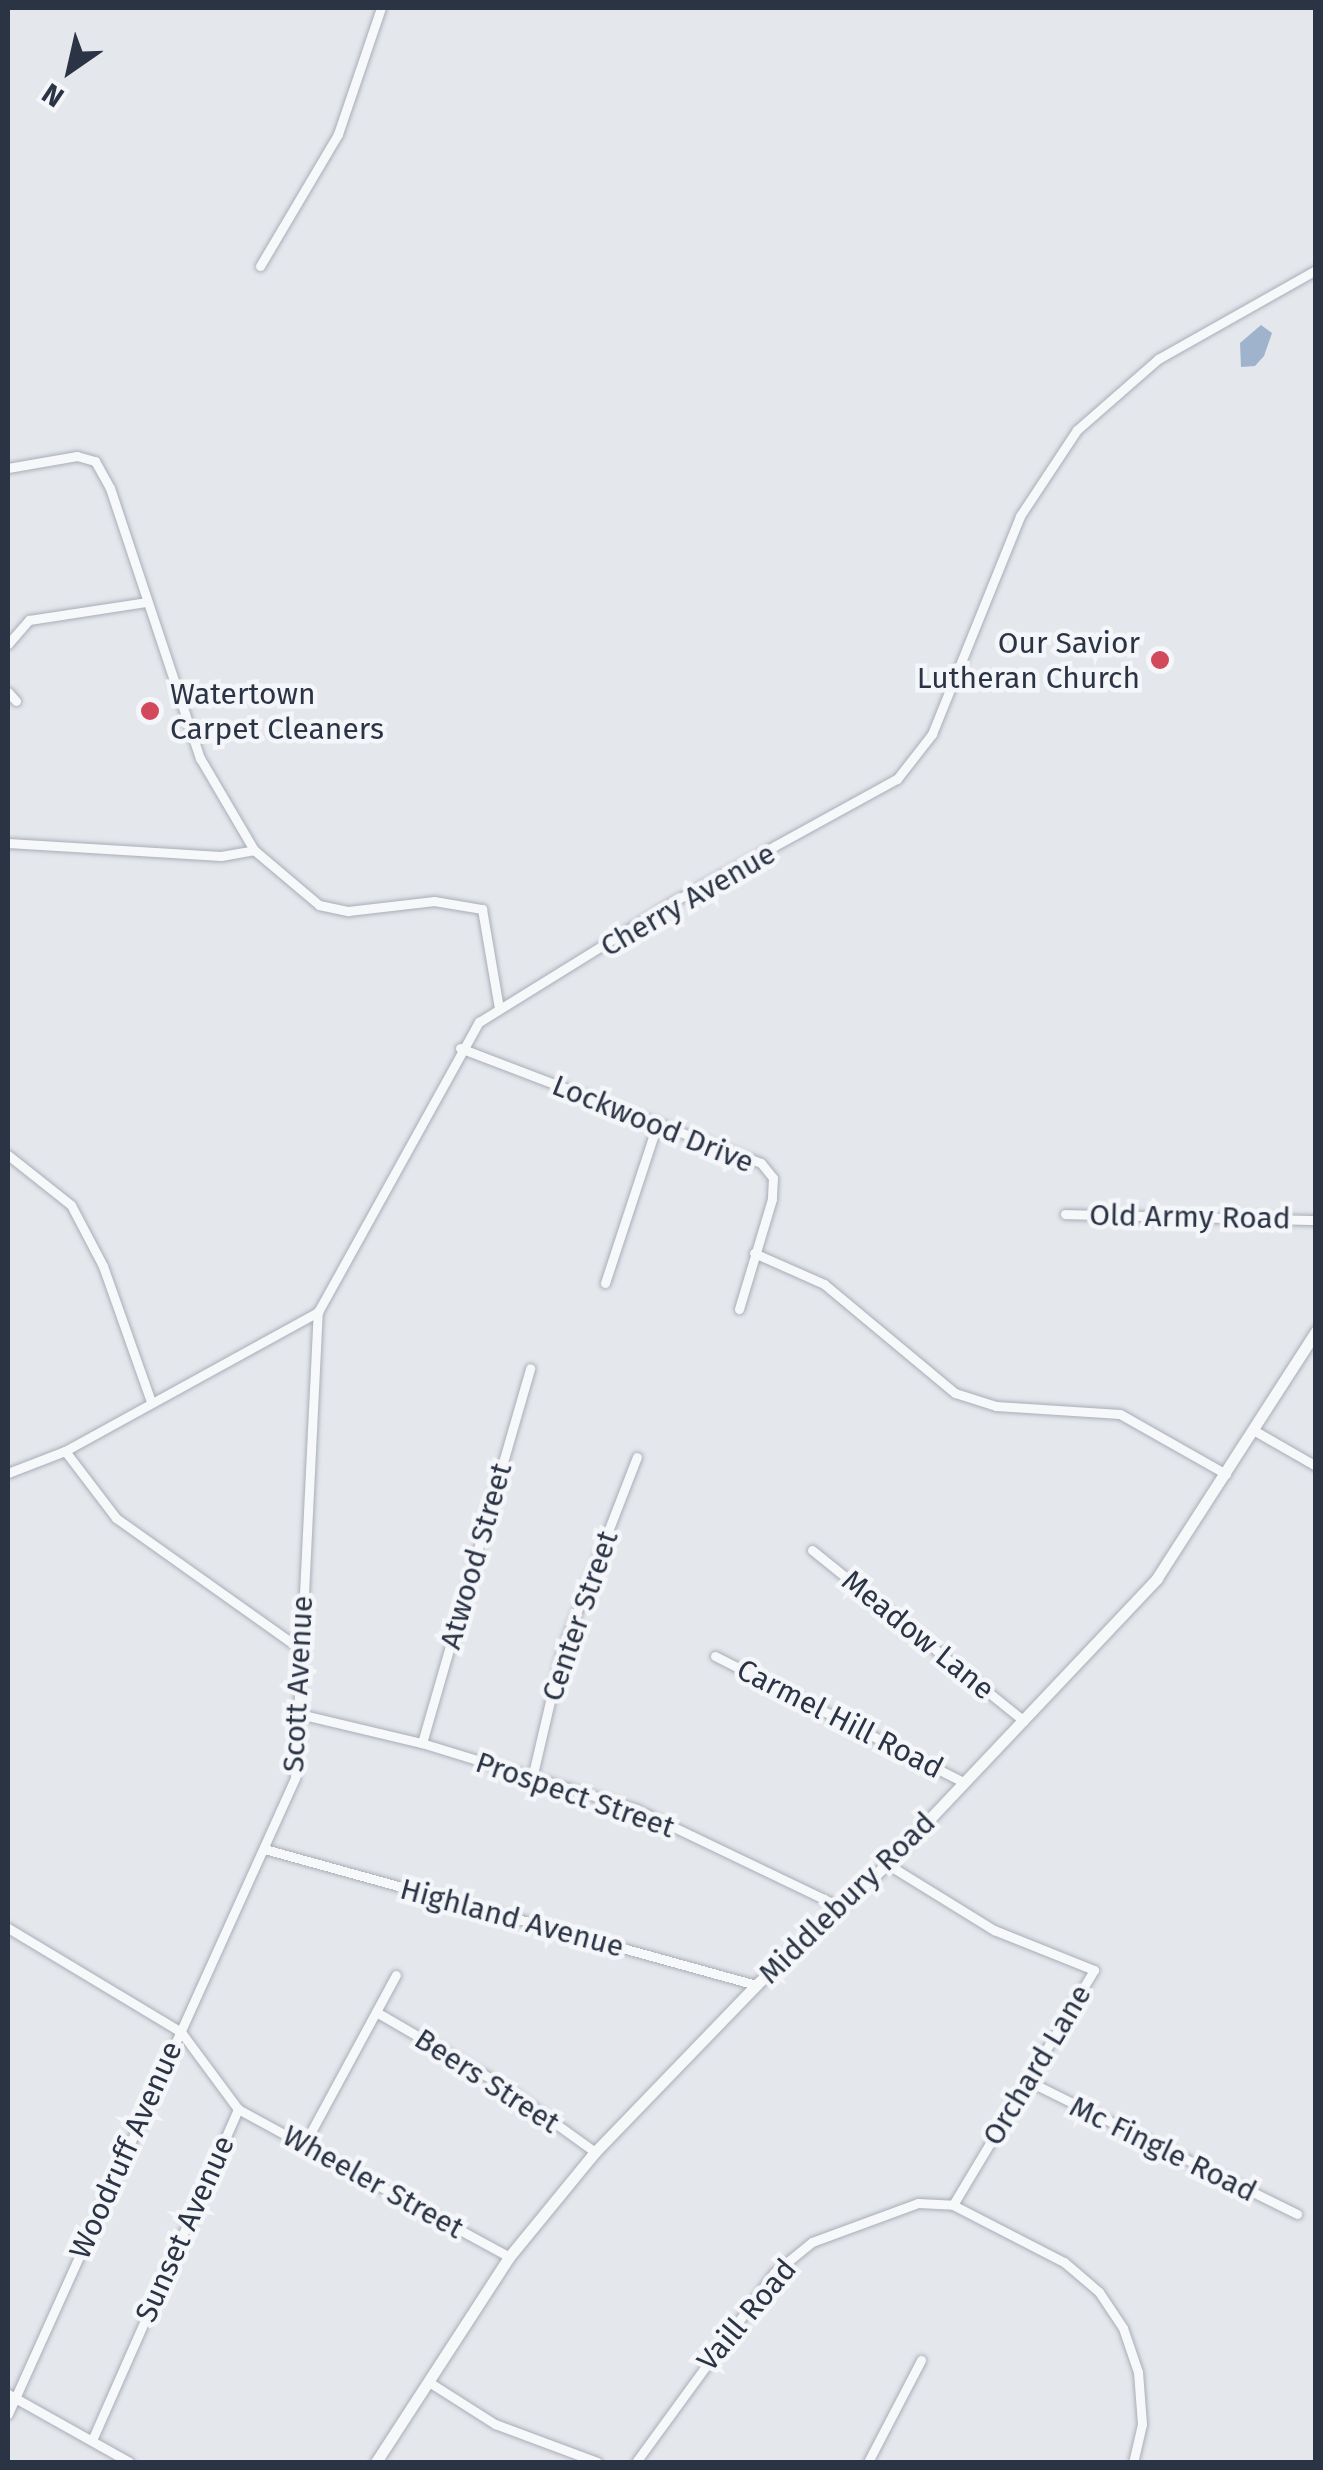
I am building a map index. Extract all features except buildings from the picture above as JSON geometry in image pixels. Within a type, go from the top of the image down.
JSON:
[{"type":"street","points":[[260,266],[338,134],[380,8]]},
{"type":"street","name":"Cherry Avenue","points":[[318,1312],[460,1048],[499,1008],[540,989],[671,903],[897,779],[932,734],[1020,516],[1077,430],[1158,360],[1316,270]]},
{"type":"street","points":[[8,468],[77,456],[95,461],[110,488],[200,758],[254,850],[318,905],[348,911],[434,902],[482,909],[499,1008]]},
{"type":"street","points":[[8,644],[29,620],[146,602]]},
{"type":"street","points":[[8,692],[16,701]]},
{"type":"street","points":[[8,843],[222,856],[254,850]]},
{"type":"street","name":"Lockwood Drive","points":[[460,1048],[761,1163],[774,1178],[740,1309]]},
{"type":"street","points":[[605,1283],[657,1125]]},
{"type":"street","points":[[8,1155],[71,1205],[103,1266],[150,1398]]},
{"type":"street","name":"Old Army Road","points":[[1065,1214],[1316,1220]]},
{"type":"street","points":[[754,1253],[824,1284],[955,1393],[996,1406],[1120,1414],[1226,1474]]},
{"type":"street","points":[[8,1484],[8,1473],[66,1451],[150,1398],[318,1312]]},
{"type":"street","name":"Scott Avenue","points":[[181,2032],[268,1850],[295,1778],[318,1312]]},
{"type":"street","name":"Middlebury Road","points":[[376,2462],[432,2384],[509,2257],[595,2152],[756,1985],[887,1864],[1157,1578],[1316,1331]]},
{"type":"street","name":"Atwood Street","points":[[422,1744],[530,1368]]},
{"type":"street","points":[[1254,1431],[1316,1466]]},
{"type":"street","points":[[66,1451],[116,1518],[300,1649]]},
{"type":"street","name":"Center Street","points":[[532,1778],[562,1650],[637,1457]]},
{"type":"street","name":"Meadow Lane","points":[[812,1550],[1024,1721]]},
{"type":"street","name":"Carmel Hill Road","points":[[715,1656],[965,1783]]},
{"type":"street","name":"Prospect Street","points":[[299,1714],[422,1744],[636,1810],[841,1907]]},
{"type":"street","name":"Highland Avenue","points":[[268,1850],[756,1985]]},
{"type":"street","name":"Orchard Lane","points":[[887,1864],[994,1930],[1094,1970],[953,2205]]},
{"type":"street","name":"Woodruff Avenue","points":[[8,1928],[181,2032],[11,2396],[8,2414]]},
{"type":"street","points":[[305,2143],[396,1975]]},
{"type":"street","name":"Beers Street","points":[[378,2012],[504,2087],[595,2152]]},
{"type":"street","name":"Sunset Avenue","points":[[93,2438],[238,2109],[181,2032]]},
{"type":"street","name":"Mc Fingle Road","points":[[1030,2082],[1297,2214]]},
{"type":"street","name":"Wheeler Street","points":[[238,2109],[509,2257]]},
{"type":"street","name":"Vaill Road","points":[[636,2462],[723,2336],[774,2273],[812,2242],[918,2203],[953,2205]]},
{"type":"street","points":[[953,2205],[1064,2262],[1100,2292],[1123,2328],[1138,2372],[1142,2424],[1133,2462]]},
{"type":"street","points":[[868,2462],[920,2360]]},
{"type":"street","points":[[432,2384],[495,2424],[597,2462]]},
{"type":"street","points":[[11,2396],[93,2438],[130,2462]]},
{"type":"water","points":[[1261,325],[1272,333],[1264,356],[1255,366],[1241,367],[1240,343]]},
{"type":"place","name":"Our Savior Lutheran Church","points":[[1160,660]]},
{"type":"place","name":"Watertown Carpet Cleaners","points":[[150,711]]}]
